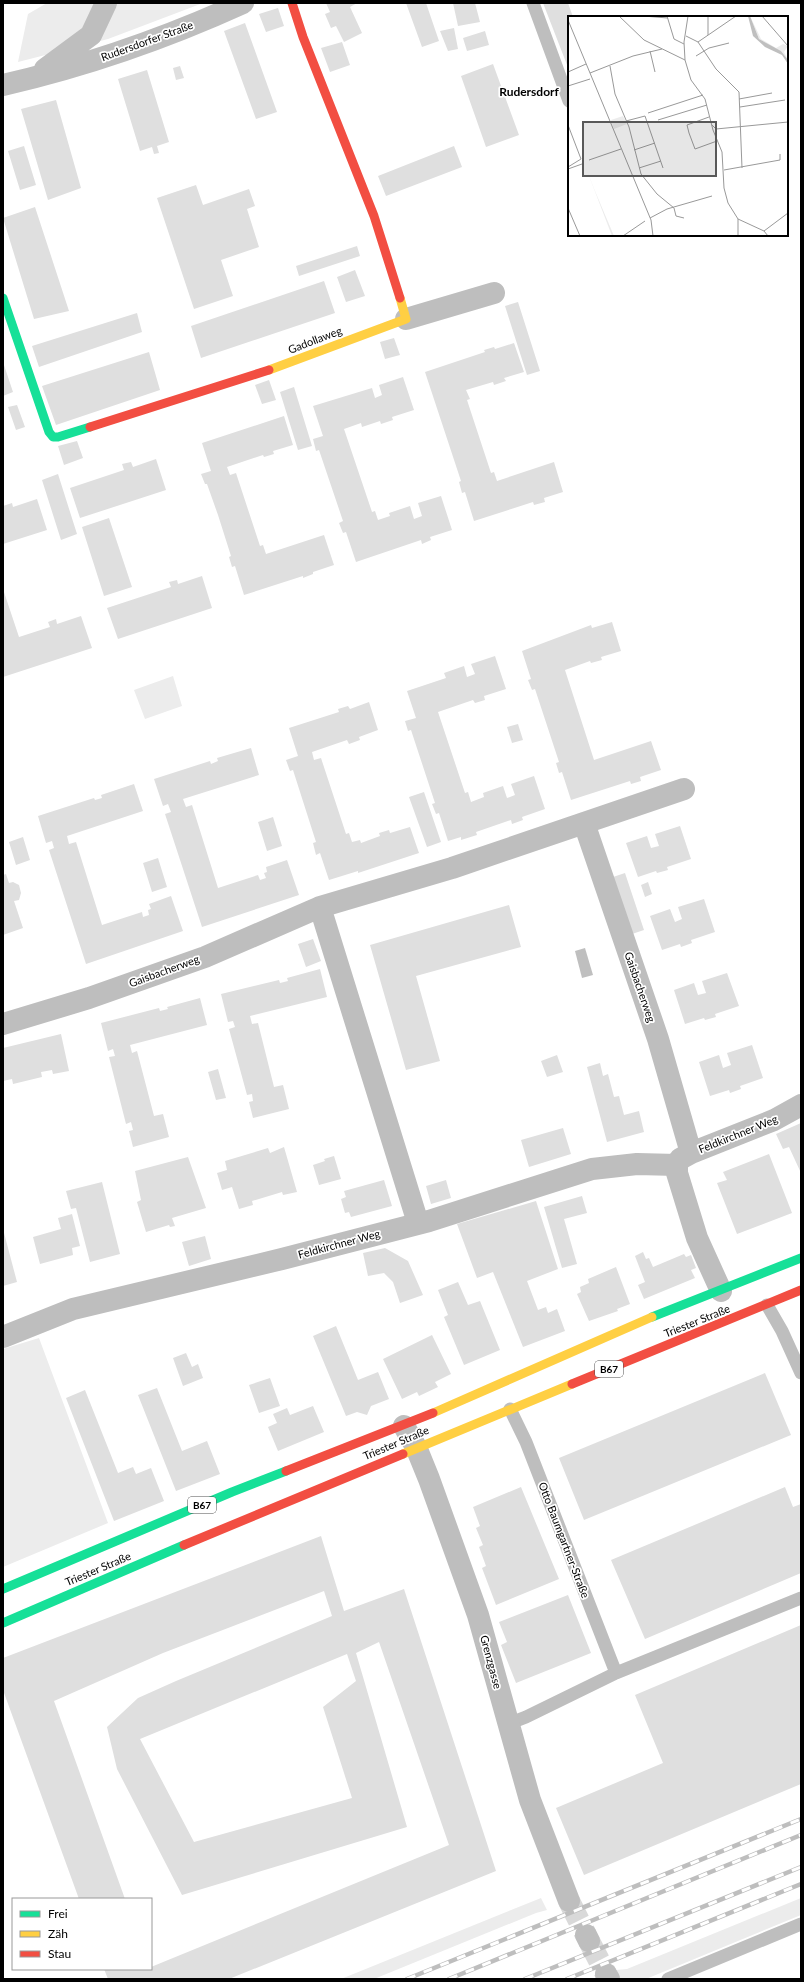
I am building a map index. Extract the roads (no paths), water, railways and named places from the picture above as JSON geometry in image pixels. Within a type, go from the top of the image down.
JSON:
[{"type":"main road","points":[[292,3],[303,36],[374,216],[406,319]]},
{"type":"main road","name":"Gadollaweg","points":[[3,298],[49,432],[53,437],[58,438],[287,364],[406,319]]},
{"type":"main road","name":"Triester Straße","points":[[3,1590],[232,1492],[404,1426],[620,1330],[801,1258]]},
{"type":"main road","name":"Triester Straße","points":[[3,1623],[416,1448],[801,1290]]},
{"type":"street","points":[[33,78],[91,35],[106,3]]},
{"type":"street","name":"Rudersdorfer Straße","points":[[3,85],[33,78],[128,50],[244,3]]},
{"type":"street","points":[[406,319],[494,293]]},
{"type":"street","name":"Gaisbacherweg","points":[[3,1024],[90,998],[205,957],[320,907],[452,868],[684,789]]},
{"type":"street","name":"Gaisbacherweg","points":[[584,823],[658,1039],[684,1159]]},
{"type":"street","points":[[320,907],[418,1223]]},
{"type":"street","name":"Feldkirchner Weg","points":[[3,1337],[73,1309],[282,1259],[418,1223],[592,1169],[684,1159],[774,1120],[801,1105]]},
{"type":"street","points":[[684,1159],[676,1173],[697,1238],[721,1291]]},
{"type":"street","name":"Grenzgasse","points":[[404,1426],[416,1448],[478,1615],[530,1800],[569,1901]]},
{"type":"lane","points":[[533,3],[568,98]]},
{"type":"lane","points":[[767,1305],[782,1331],[801,1373]]},
{"type":"lane","name":"Otto Baumgartner-Straße","points":[[510,1409],[526,1442],[616,1672]]},
{"type":"lane","points":[[508,1724],[526,1717],[616,1672],[801,1598]]},
{"type":"lane","points":[[668,1979],[801,1924]]},
{"type":"tunnel","points":[[569,1901],[586,1935]]},
{"type":"tunnel","points":[[589,1941],[606,1974]]},
{"type":"railway","points":[[407,1979],[801,1819]]},
{"type":"railway","points":[[449,1979],[801,1835]]},
{"type":"railway","points":[[525,1979],[801,1867]]},
{"type":"railway","points":[[567,1979],[801,1884]]},
{"type":"district","name":"Rudersdorf","points":[[529,92]]}]
